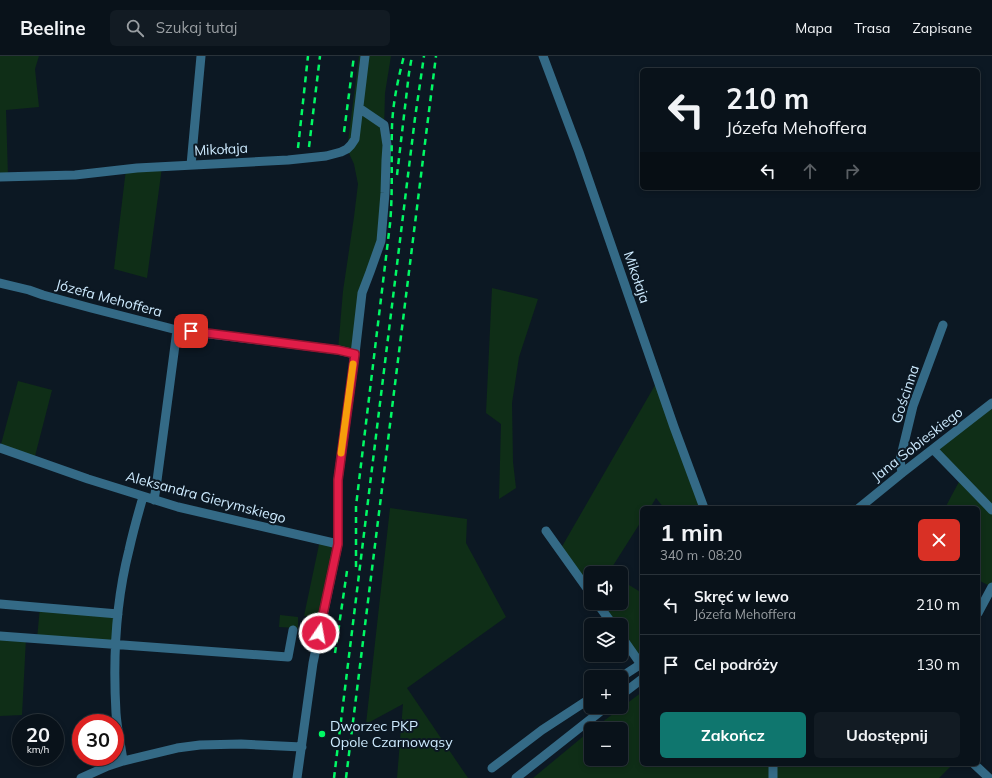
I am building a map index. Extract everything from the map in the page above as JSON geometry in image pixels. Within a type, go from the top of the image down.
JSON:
[{"type":"street","points":[[191,165],[201,56]]},
{"type":"street","name":"Mikołaja","points":[[0,177],[75,175],[137,168],[288,160],[334,154],[347,149],[352,145],[355,139],[365,56]]},
{"type":"street","name":"Mikołaja","points":[[543,56],[589,181],[674,428],[703,506]]},
{"type":"street","points":[[297,778],[313,663],[338,544],[338,480],[362,292],[381,241],[387,152],[384,125],[359,108]]},
{"type":"street","name":"Józefa Mehoffera","points":[[0,283],[177,330],[338,350],[355,354]]},
{"type":"street","name":"Gościnna","points":[[902,473],[900,460],[913,406],[943,325]]},
{"type":"street","points":[[154,500],[177,330]]},
{"type":"street","name":"Jana Sobieskiego","points":[[861,506],[992,403]]},
{"type":"street","name":"Aleksandra Gierymskiego","points":[[0,448],[81,477],[178,507],[338,544]]},
{"type":"street","points":[[933,449],[945,468],[992,510]]},
{"type":"street","points":[[116,714],[116,645],[122,581],[128,550],[143,497]]},
{"type":"street","points":[[546,531],[584,584]]},
{"type":"street","points":[[980,609],[992,587]]},
{"type":"street","points":[[0,604],[118,614]]},
{"type":"street","points":[[0,636],[288,657],[293,630]]},
{"type":"street","points":[[628,646],[640,664]]},
{"type":"street","points":[[628,673],[640,666]]},
{"type":"street","points":[[628,690],[640,681]]},
{"type":"street","points":[[492,768],[542,730],[584,703]]},
{"type":"street","points":[[516,778],[597,714]]},
{"type":"street","points":[[124,761],[177,748],[200,745],[241,744],[302,747]]},
{"type":"street","points":[[81,778],[108,766]]},
{"type":"street","points":[[773,766],[773,778]]},
{"type":"street","points":[[976,766],[988,778]]},
{"type":"green space","points":[[0,56],[39,56],[35,69],[39,107],[6,110],[8,177],[0,177]]},
{"type":"green space","points":[[359,56],[391,56],[385,93],[381,241],[370,272],[355,354],[338,350],[343,291],[358,184],[354,164],[347,149]]},
{"type":"green space","points":[[162,167],[147,278],[114,269],[126,169]]},
{"type":"green space","points":[[492,288],[538,299],[519,357],[512,403],[513,462],[516,488],[499,499],[501,424],[486,413]]},
{"type":"green space","points":[[658,380],[703,506],[662,506],[656,498],[651,506],[640,506],[640,523],[613,566],[584,566],[584,584],[560,550]]},
{"type":"green space","points":[[18,381],[52,390],[34,460],[0,448]]},
{"type":"green space","points":[[992,403],[992,587],[980,581],[980,506],[946,506],[961,478],[933,449]]},
{"type":"green space","points":[[390,508],[467,519],[466,543],[506,617],[407,688],[468,778],[397,778],[403,704],[366,724]]},
{"type":"green space","points":[[320,540],[338,544],[322,618],[304,616]]},
{"type":"green space","points":[[628,584],[640,592],[640,663],[628,646],[628,618],[608,618],[602,610],[628,610]]},
{"type":"green space","points":[[40,607],[118,614],[116,645],[37,639]]},
{"type":"green space","points":[[280,615],[298,617],[298,628],[279,627]]},
{"type":"green space","points":[[0,636],[26,638],[22,714],[0,716]]},
{"type":"green space","points":[[640,694],[640,766],[951,766],[939,778],[533,778],[584,736],[584,766],[628,766],[628,722],[602,722],[613,714],[628,714],[628,703]]},
{"type":"railway","points":[[298,148],[308,56]]},
{"type":"railway","points":[[309,147],[320,56]]},
{"type":"railway","points":[[344,132],[354,56]]},
{"type":"railway","points":[[356,567],[356,506],[391,212],[393,108],[404,56]]},
{"type":"railway","points":[[397,175],[412,56]]},
{"type":"railway","points":[[334,778],[415,118],[424,56]]},
{"type":"railway","points":[[346,778],[436,56]]},
{"type":"railway","points":[[335,653],[347,571]]},
{"type":"slow traffic","points":[[341,453],[353,364]]},
{"type":"place","name":"Dworzec PKP Opole Czarnowąsy","points":[[322,734]]},
{"type":"route","points":[[191,331],[338,350],[355,354],[338,480],[338,544],[319,633]]}]
